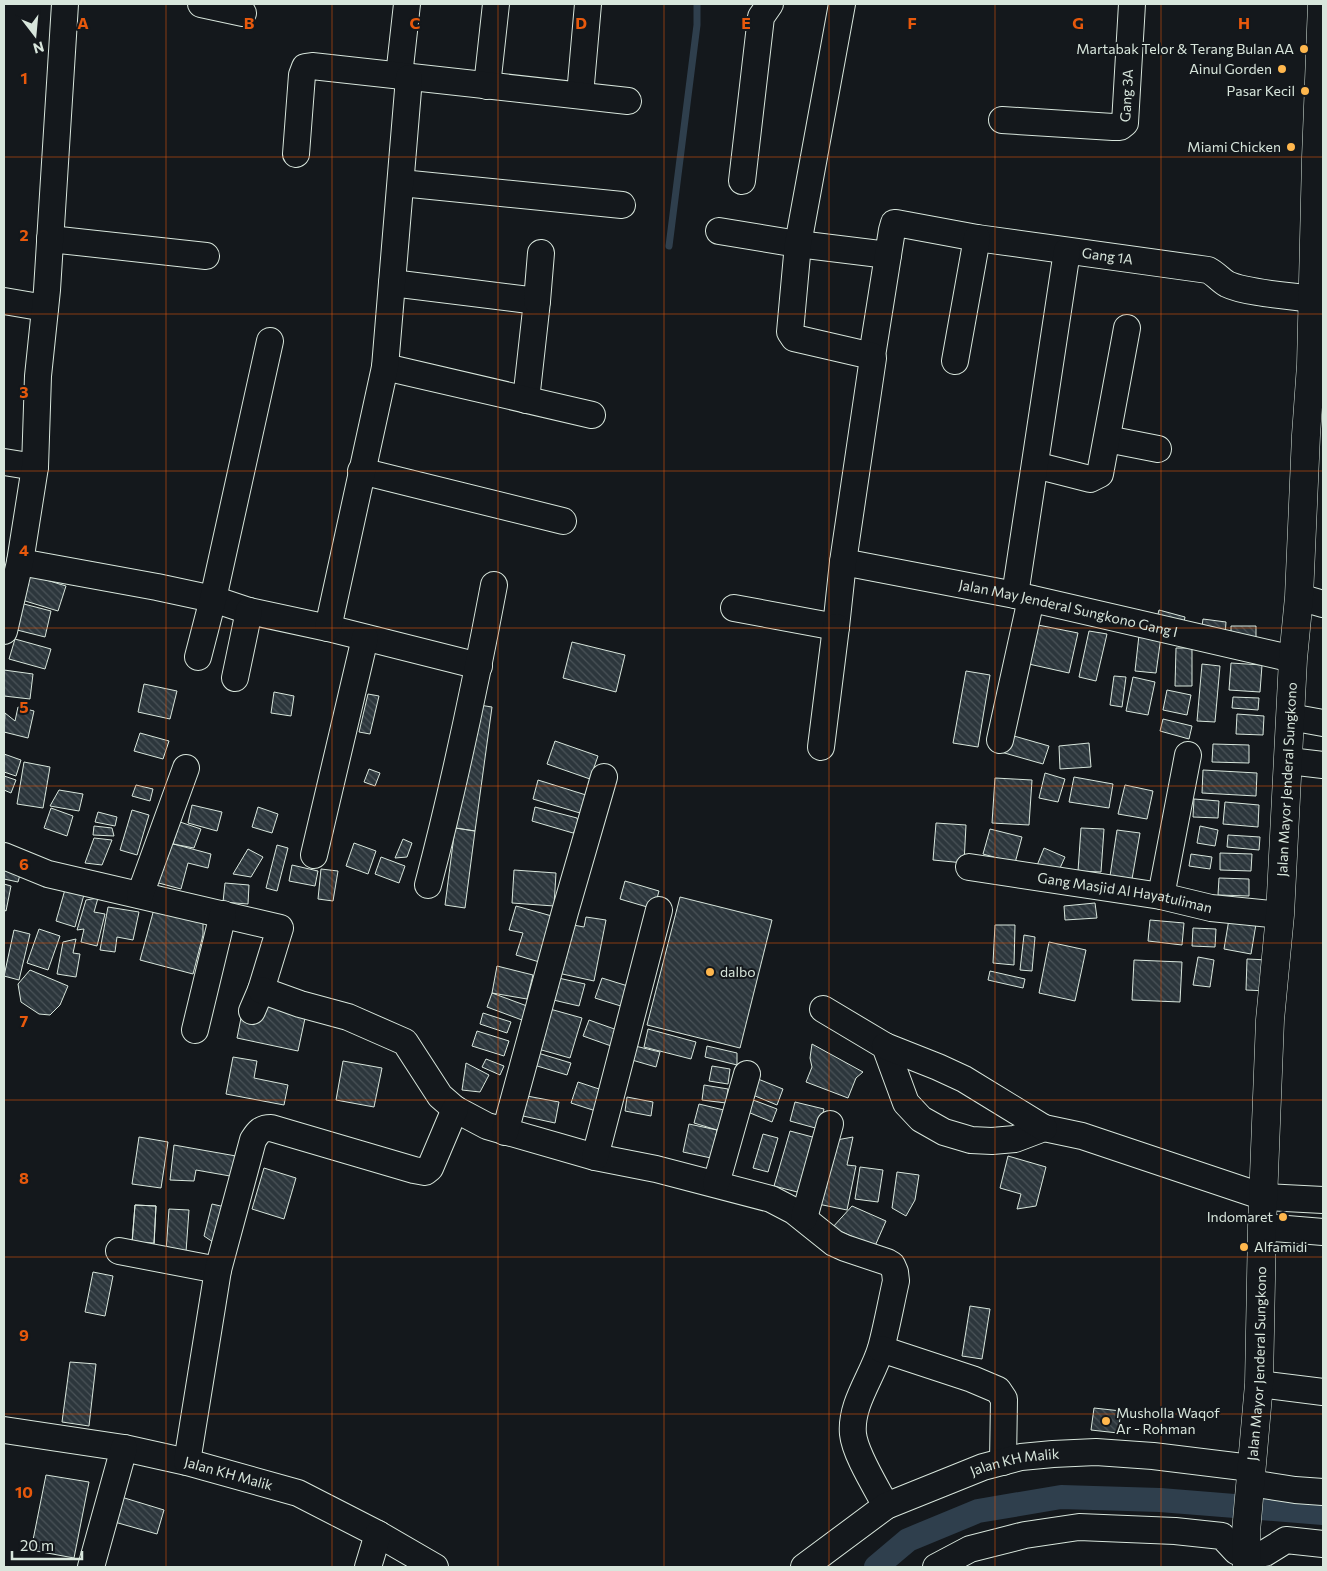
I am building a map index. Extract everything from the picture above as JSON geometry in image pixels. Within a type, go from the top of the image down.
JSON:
[{"type":"main road","name":"Jalan Mayor Jenderal Sungkono","points":[[1247,1558],[1250,1481],[1259,1384],[1262,1227],[1270,1020],[1280,916],[1293,660],[1311,600],[1317,365],[1313,299],[1322,4]]},
{"type":"street","points":[[4,631],[20,562],[35,467],[38,376],[46,308],[65,4]]},
{"type":"street","points":[[201,4],[242,13]]},
{"type":"street","points":[[328,628],[385,367],[402,183],[404,77],[408,4]]},
{"type":"street","points":[[487,86],[496,4]]},
{"type":"street","points":[[580,95],[588,4]]},
{"type":"street","points":[[742,181],[761,18],[770,4]]},
{"type":"street","points":[[842,4],[798,244],[791,336],[872,356]]},
{"type":"street","name":"Gang 3A","points":[[1002,120],[1113,127],[1120,127],[1125,123],[1132,4]]},
{"type":"street","points":[[296,154],[302,75],[305,68],[312,66],[628,101]]},
{"type":"street","points":[[402,183],[622,205]]},
{"type":"street","name":"Gang 1A","points":[[888,255],[892,230],[894,223],[896,223],[976,238],[1208,270],[1217,274],[1226,284],[1313,299]]},
{"type":"street","points":[[719,231],[798,244],[888,255],[843,562],[821,747]]},
{"type":"street","points":[[955,361],[976,238]]},
{"type":"street","points":[[50,239],[206,256]]},
{"type":"street","points":[[1000,740],[1023,597],[1035,465],[1067,250]]},
{"type":"street","points":[[526,400],[541,253]]},
{"type":"street","points":[[392,283],[537,301]]},
{"type":"street","points":[[4,301],[46,308]]},
{"type":"street","points":[[1035,465],[1090,479],[1100,474],[1127,328]]},
{"type":"street","points":[[198,657],[213,599],[270,341]]},
{"type":"street","points":[[385,367],[592,415]]},
{"type":"street","points":[[1107,439],[1158,449]]},
{"type":"street","points":[[4,462],[35,467]]},
{"type":"street","points":[[361,471],[563,521]]},
{"type":"street","points":[[20,562],[213,599],[249,610],[479,666]]},
{"type":"street","name":"Jalan May Jenderal Sungkono Gang I","points":[[843,562],[1023,597],[1293,660]]},
{"type":"street","points":[[428,885],[450,802],[494,585]]},
{"type":"street","points":[[734,608],[836,627]]},
{"type":"street","points":[[235,678],[249,610]]},
{"type":"street","points":[[314,855],[365,638]]},
{"type":"street","points":[[1290,718],[1323,723]]},
{"type":"street","points":[[1161,896],[1188,755]]},
{"type":"street","points":[[1289,760],[1323,766]]},
{"type":"street","points":[[140,895],[186,768]]},
{"type":"street","points":[[505,1132],[604,777]]},
{"type":"street","points":[[4,856],[48,874],[280,928],[256,1000],[300,1004],[348,1017],[405,1042],[440,1096],[455,1109],[487,1126],[595,1157],[656,1169],[770,1199],[804,1218],[834,1243],[876,1257],[892,1265],[896,1280],[880,1349],[856,1409],[852,1429],[856,1448],[886,1506]]},
{"type":"street","name":"Gang Masjid Al Hayatuliman","points":[[969,867],[1161,896],[1211,908],[1280,916]]},
{"type":"street","points":[[595,1157],[658,910]]},
{"type":"street","points":[[195,1030],[223,914]]},
{"type":"street","points":[[823,1009],[884,1046],[938,1067],[964,1080],[1044,1128],[1082,1136],[1264,1196],[1323,1200]]},
{"type":"street","points":[[884,1046],[906,1103],[921,1120],[944,1132],[971,1140],[992,1141],[1015,1139],[1044,1128]]},
{"type":"street","points":[[716,1184],[747,1074]]},
{"type":"street","points":[[187,1462],[218,1270],[253,1140],[260,1130],[271,1128],[425,1172],[430,1168],[455,1109]]},
{"type":"street","points":[[804,1218],[830,1124]]},
{"type":"street","points":[[1262,1227],[1323,1232]]},
{"type":"street","points":[[119,1251],[218,1270]]},
{"type":"street","points":[[880,1349],[972,1378],[998,1390],[1004,1398],[1002,1462]]},
{"type":"street","points":[[1259,1384],[1323,1392]]},
{"type":"street","name":"Jalan KH Malik","points":[[4,1430],[124,1448],[187,1462],[298,1493],[378,1534],[435,1567]]},
{"type":"street","points":[[91,1567],[124,1448]]},
{"type":"street","name":"Jalan KH Malik","points":[[804,1567],[886,1506],[983,1467],[1021,1457],[1096,1452],[1153,1456],[1250,1481],[1295,1490],[1323,1492]]},
{"type":"street","points":[[936,1567],[970,1549],[1025,1535],[1079,1527],[1175,1530],[1222,1536],[1236,1551],[1247,1558],[1265,1553],[1286,1540],[1323,1544]]},
{"type":"street","points":[[368,1567],[378,1534]]},
{"type":"building","points":[[30,575],[66,586],[58,611],[22,600]]},
{"type":"building","points":[[20,603],[51,611],[45,637],[13,629]]},
{"type":"building","points":[[1159,610],[1185,617],[1182,632],[1155,626]]},
{"type":"building","points":[[1203,619],[1226,622],[1225,636],[1201,634]]},
{"type":"building","points":[[1028,623],[1078,633],[1069,673],[1020,662]]},
{"type":"building","points":[[1231,626],[1256,626],[1256,640],[1231,640]]},
{"type":"building","points":[[1089,631],[1107,634],[1096,681],[1079,677]]},
{"type":"building","points":[[1139,635],[1161,637],[1156,673],[1135,671]]},
{"type":"building","points":[[15,639],[51,649],[45,669],[9,659]]},
{"type":"building","points":[[572,642],[625,655],[616,692],[563,678]]},
{"type":"building","points":[[1176,648],[1192,648],[1192,686],[1175,686]]},
{"type":"building","points":[[1231,663],[1262,665],[1260,692],[1229,690]]},
{"type":"building","points":[[1202,664],[1220,666],[1215,722],[1197,721]]},
{"type":"building","points":[[4,670],[33,674],[30,699],[4,696]]},
{"type":"building","points":[[966,671],[990,675],[978,747],[953,743]]},
{"type":"building","points":[[1114,676],[1126,677],[1122,707],[1110,705]]},
{"type":"building","points":[[1133,677],[1155,682],[1148,715],[1126,711]]},
{"type":"building","points":[[144,684],[177,691],[170,719],[138,712]]},
{"type":"building","points":[[1167,690],[1191,695],[1187,715],[1163,710]]},
{"type":"building","points":[[274,692],[294,696],[291,716],[271,713]]},
{"type":"building","points":[[368,694],[379,696],[370,734],[359,732]]},
{"type":"building","points":[[1233,697],[1259,698],[1258,710],[1232,708]]},
{"type":"building","points":[[473,704],[492,707],[475,831],[456,828]]},
{"type":"building","points":[[18,707],[34,711],[28,738],[4,732],[5,713],[15,721]]},
{"type":"building","points":[[1237,714],[1264,716],[1263,735],[1236,734]]},
{"type":"building","points":[[1163,719],[1192,726],[1189,739],[1160,731]]},
{"type":"building","points":[[140,733],[169,741],[163,759],[134,751]]},
{"type":"building","points":[[1007,734],[1049,746],[1043,764],[1001,752]]},
{"type":"building","points":[[555,741],[598,756],[590,779],[547,764]]},
{"type":"building","points":[[1089,743],[1091,767],[1060,769],[1059,746]]},
{"type":"building","points":[[1213,744],[1249,745],[1249,763],[1212,762]]},
{"type":"building","points":[[4,754],[21,760],[16,776],[4,772]]},
{"type":"building","points":[[24,762],[50,767],[43,808],[17,804]]},
{"type":"building","points":[[369,769],[380,773],[375,786],[364,782]]},
{"type":"building","points":[[1203,770],[1257,773],[1256,796],[1202,793]]},
{"type":"building","points":[[1045,773],[1065,779],[1058,802],[1039,798]]},
{"type":"building","points":[[4,776],[16,780],[11,793],[4,790]]},
{"type":"building","points":[[1074,777],[1113,784],[1109,808],[1069,802]]},
{"type":"building","points":[[995,778],[1032,780],[1029,825],[992,823]]},
{"type":"building","points":[[538,780],[586,795],[580,813],[533,799]]},
{"type":"building","points":[[136,785],[153,789],[150,801],[132,796]]},
{"type":"building","points":[[1125,785],[1153,791],[1147,819],[1118,814]]},
{"type":"building","points":[[59,790],[83,794],[79,811],[50,806]]},
{"type":"building","points":[[1194,799],[1219,801],[1218,818],[1193,817]]},
{"type":"building","points":[[1225,802],[1259,805],[1258,827],[1223,824]]},
{"type":"building","points":[[192,805],[222,812],[217,831],[188,823]]},
{"type":"building","points":[[258,807],[278,814],[272,833],[252,827]]},
{"type":"building","points":[[535,807],[577,818],[579,826],[573,833],[532,821]]},
{"type":"building","points":[[51,808],[73,816],[67,836],[44,828]]},
{"type":"building","points":[[132,810],[149,815],[137,855],[120,850]]},
{"type":"building","points":[[98,812],[117,817],[115,826],[95,822]]},
{"type":"building","points":[[180,822],[201,829],[194,848],[173,844]]},
{"type":"building","points":[[936,823],[966,825],[964,863],[933,860]]},
{"type":"building","points":[[94,826],[112,828],[114,836],[93,835]]},
{"type":"building","points":[[1200,826],[1218,830],[1215,846],[1197,843]]},
{"type":"building","points":[[455,828],[475,831],[465,908],[445,905]]},
{"type":"building","points":[[1081,828],[1104,829],[1101,872],[1078,871]]},
{"type":"building","points":[[990,829],[1022,837],[1015,863],[983,854]]},
{"type":"building","points":[[1117,830],[1140,833],[1132,879],[1110,876]]},
{"type":"building","points":[[1228,835],[1260,837],[1259,850],[1227,847]]},
{"type":"building","points":[[94,838],[112,840],[102,865],[85,863]]},
{"type":"building","points":[[403,839],[412,843],[407,857],[395,858]]},
{"type":"building","points":[[166,842],[211,854],[208,868],[188,863],[181,889],[155,882]]},
{"type":"building","points":[[354,843],[376,851],[368,874],[346,866]]},
{"type":"building","points":[[277,845],[288,848],[277,891],[266,888]]},
{"type":"building","points":[[1044,848],[1065,857],[1056,877],[1036,868]]},
{"type":"building","points":[[248,849],[263,857],[251,877],[233,874]]},
{"type":"building","points":[[1220,853],[1252,854],[1251,871],[1220,870]]},
{"type":"building","points":[[1191,854],[1212,857],[1210,869],[1189,866]]},
{"type":"building","points":[[381,857],[405,866],[399,883],[375,874]]},
{"type":"building","points":[[292,865],[318,871],[315,886],[289,881]]},
{"type":"building","points":[[4,868],[21,871],[18,882],[4,879]]},
{"type":"building","points":[[321,869],[338,871],[333,901],[318,899]]},
{"type":"building","points":[[514,870],[556,873],[554,906],[512,903]]},
{"type":"building","points":[[1219,878],[1249,879],[1249,896],[1218,895]]},
{"type":"building","points":[[625,881],[659,891],[654,909],[620,899]]},
{"type":"building","points":[[225,883],[249,885],[248,904],[223,902]]},
{"type":"building","points":[[4,884],[11,886],[6,911],[4,910]]},
{"type":"building","points":[[66,886],[85,891],[75,927],[56,921]]},
{"type":"building","name":"dalbo","points":[[680,897],[772,920],[740,1048],[647,1025]]},
{"type":"building","points":[[98,898],[94,912],[105,914],[97,946],[81,942],[84,929],[77,930],[86,900]]},
{"type":"building","points":[[1095,903],[1097,918],[1065,920],[1064,906]]},
{"type":"building","points":[[516,906],[559,918],[546,964],[516,955],[523,933],[509,930]]},
{"type":"building","points":[[108,907],[139,912],[133,940],[117,937],[115,952],[100,950]]},
{"type":"building","points":[[154,909],[203,921],[203,935],[193,974],[140,960]]},
{"type":"building","points":[[586,917],[606,920],[594,981],[558,973],[568,924],[584,927]]},
{"type":"building","points":[[1229,919],[1256,924],[1251,954],[1224,949]]},
{"type":"building","points":[[1150,920],[1184,923],[1182,945],[1148,941]]},
{"type":"building","points":[[995,925],[1015,925],[1014,965],[993,963]]},
{"type":"building","points":[[1193,928],[1216,929],[1215,947],[1192,946]]},
{"type":"building","points":[[39,929],[60,936],[48,970],[27,963]]},
{"type":"building","points":[[14,930],[30,934],[19,980],[4,976]]},
{"type":"building","points":[[1024,935],[1035,937],[1032,971],[1020,970]]},
{"type":"building","points":[[76,939],[73,953],[80,954],[76,977],[57,974],[63,942]]},
{"type":"building","points":[[1049,942],[1086,950],[1075,1001],[1039,993]]},
{"type":"building","points":[[1198,957],[1214,960],[1210,987],[1193,985]]},
{"type":"building","points":[[1247,959],[1269,960],[1268,991],[1246,990]]},
{"type":"building","points":[[1134,960],[1182,962],[1180,1002],[1132,1000]]},
{"type":"building","points":[[497,966],[533,975],[527,999],[492,993]]},
{"type":"building","points":[[30,970],[68,986],[60,1005],[50,1015],[39,1014],[21,1002],[18,984]]},
{"type":"building","points":[[990,971],[1025,979],[1023,988],[988,980]]},
{"type":"building","points":[[554,977],[585,984],[579,1006],[549,999]]},
{"type":"building","points":[[602,978],[631,987],[624,1007],[595,998]]},
{"type":"building","points":[[492,993],[527,1006],[522,1020],[487,1007]]},
{"type":"building","points":[[263,999],[307,1009],[298,1051],[237,1038],[242,1013]]},
{"type":"building","points":[[550,1009],[582,1018],[570,1058],[538,1049]]},
{"type":"building","points":[[483,1013],[511,1022],[507,1033],[480,1024]]},
{"type":"building","points":[[589,1020],[620,1031],[614,1047],[583,1036]]},
{"type":"building","points":[[648,1029],[696,1042],[691,1059],[644,1047]]},
{"type":"building","points":[[477,1031],[509,1041],[504,1056],[472,1046]]},
{"type":"building","points":[[812,1044],[863,1072],[856,1078],[848,1098],[806,1082],[812,1067],[810,1058]]},
{"type":"building","points":[[635,1046],[660,1052],[656,1067],[632,1060]]},
{"type":"building","points":[[707,1046],[737,1053],[737,1065],[705,1057]]},
{"type":"building","points":[[538,1053],[571,1063],[567,1075],[534,1065]]},
{"type":"building","points":[[233,1057],[257,1061],[254,1078],[288,1085],[284,1105],[226,1094]]},
{"type":"building","points":[[486,1059],[504,1066],[500,1075],[482,1067]]},
{"type":"building","points":[[343,1061],[382,1068],[374,1107],[336,1100]]},
{"type":"building","points":[[466,1063],[489,1075],[480,1092],[462,1090]]},
{"type":"building","points":[[712,1066],[730,1069],[728,1084],[709,1081]]},
{"type":"building","points":[[748,1075],[783,1089],[777,1105],[748,1093]]},
{"type":"building","points":[[578,1082],[605,1091],[599,1112],[571,1103]]},
{"type":"building","points":[[704,1085],[728,1089],[726,1103],[702,1100]]},
{"type":"building","points":[[527,1096],[559,1102],[555,1123],[523,1116]]},
{"type":"building","points":[[627,1097],[653,1102],[651,1116],[625,1111]]},
{"type":"building","points":[[748,1098],[777,1109],[772,1122],[743,1110]]},
{"type":"building","points":[[795,1102],[824,1109],[819,1129],[790,1121]]},
{"type":"building","points":[[699,1104],[728,1111],[723,1130],[694,1123]]},
{"type":"building","points":[[689,1124],[717,1130],[711,1158],[683,1152]]},
{"type":"building","points":[[790,1131],[820,1139],[805,1194],[774,1186]]},
{"type":"building","points":[[763,1134],[778,1138],[768,1172],[753,1168]]},
{"type":"building","points":[[139,1137],[168,1142],[161,1188],[132,1184]]},
{"type":"building","points":[[853,1137],[847,1165],[856,1166],[847,1210],[818,1204],[831,1141]]},
{"type":"building","points":[[174,1145],[236,1156],[230,1176],[196,1170],[194,1181],[170,1180]]},
{"type":"building","points":[[1008,1156],[1046,1167],[1036,1206],[1017,1209],[1021,1194],[1000,1188]]},
{"type":"building","points":[[860,1167],[883,1170],[878,1202],[855,1199]]},
{"type":"building","points":[[264,1168],[296,1178],[284,1219],[252,1209]]},
{"type":"building","points":[[897,1172],[919,1175],[915,1200],[906,1216],[892,1208]]},
{"type":"building","points":[[212,1204],[225,1207],[216,1244],[204,1236]]},
{"type":"building","points":[[135,1205],[156,1206],[154,1245],[132,1244]]},
{"type":"building","points":[[135,1205],[156,1206],[154,1243],[132,1242]]},
{"type":"building","points":[[852,1206],[886,1221],[875,1246],[832,1228]]},
{"type":"building","points":[[169,1209],[189,1210],[186,1252],[166,1251]]},
{"type":"building","points":[[93,1272],[113,1276],[105,1316],[85,1312]]},
{"type":"building","points":[[970,1306],[990,1309],[982,1359],[962,1356]]},
{"type":"building","points":[[70,1362],[96,1364],[89,1426],[62,1422]]},
{"type":"building","name":"Musholla Waqof Ar - Rohman","points":[[1094,1408],[1121,1411],[1118,1433],[1091,1430]]},
{"type":"building","points":[[46,1475],[89,1482],[74,1558],[31,1550]]},
{"type":"building","points":[[118,1496],[164,1510],[157,1534],[111,1521]]},
{"type":"waterway","points":[[669,246],[697,25],[697,4]]},
{"type":"waterway","points":[[876,1567],[908,1540],[978,1511],[1061,1497],[1160,1500],[1323,1513]]},
{"type":"place","name":"Martabak Telor & Terang Bulan AA","points":[[1304,49]]},
{"type":"place","name":"Ainul Gorden","points":[[1282,69]]},
{"type":"place","name":"Pasar Kecil","points":[[1305,91]]},
{"type":"place","name":"Miami Chicken","points":[[1291,147]]},
{"type":"place","name":"dalbo","points":[[710,972]]},
{"type":"place","name":"Indomaret","points":[[1283,1217]]},
{"type":"place","name":"Alfamidi","points":[[1244,1247]]},
{"type":"place","name":"Musholla Waqof Ar - Rohman","points":[[1106,1421]]}]
